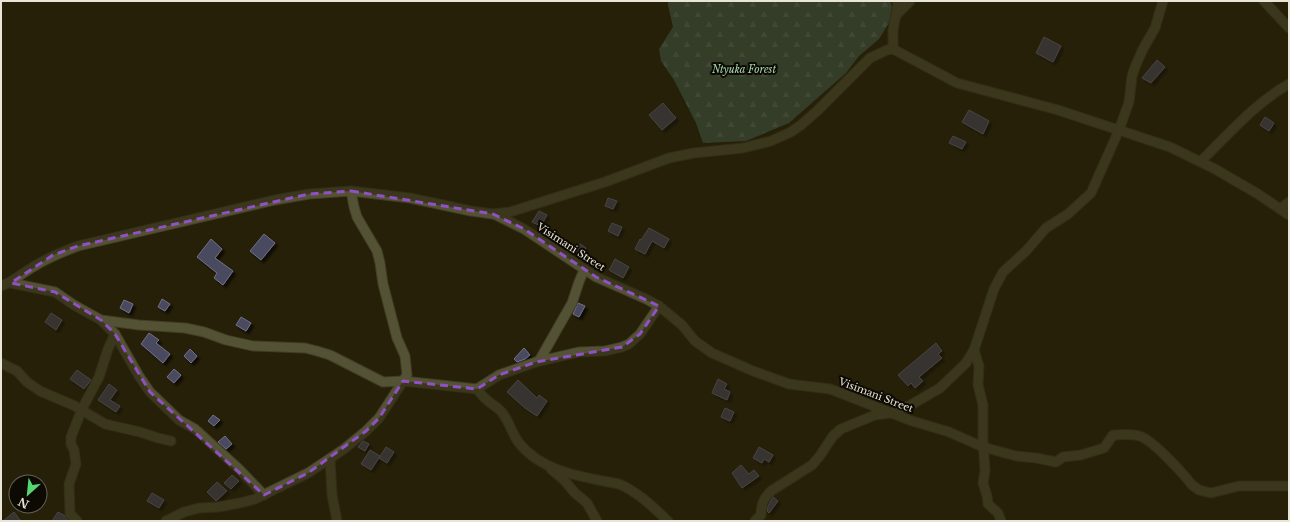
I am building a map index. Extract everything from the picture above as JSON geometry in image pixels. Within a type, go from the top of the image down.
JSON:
[{"type":"street","points":[[893,49],[893,30],[897,1]]},
{"type":"street","points":[[895,16],[910,1]]},
{"type":"street","points":[[755,521],[761,515],[761,506],[766,496],[771,491],[812,465],[833,436],[841,429],[875,415],[891,413],[909,406],[942,386],[966,363],[974,350],[990,299],[1001,275],[1006,268],[1026,251],[1046,228],[1068,214],[1091,193],[1119,130],[1129,102],[1132,76],[1135,67],[1155,28],[1163,1]]},
{"type":"street","points":[[1264,1],[1289,28]]},
{"type":"street","points":[[1,286],[10,283],[31,268],[53,256],[78,246],[275,200],[310,194],[352,191],[410,198],[471,211],[493,214],[510,212],[605,182],[669,158],[694,153],[743,148],[771,141],[791,132],[801,125],[870,58],[886,50],[893,49],[957,83],[1058,110],[1170,147],[1201,161],[1258,194],[1289,215]]},
{"type":"street","points":[[1201,161],[1265,99],[1289,84]]},
{"type":"street","points":[[166,521],[184,512],[199,508],[240,504],[264,495],[308,473],[330,459],[366,431],[379,418],[406,376],[407,368],[405,356],[397,338],[383,284],[380,263],[376,251],[357,216],[352,191]]},
{"type":"street","points":[[1280,209],[1289,202]]},
{"type":"street","name":"Visimani Street","points":[[493,214],[524,229],[584,270],[606,282],[659,306],[682,325],[695,341],[703,347],[729,361],[789,384],[830,389],[909,420],[949,432],[983,447],[1028,458],[1058,462],[1063,457],[1076,456],[1104,448],[1113,435],[1135,435],[1142,437],[1154,446],[1198,490],[1211,493],[1240,486],[1289,486]]},
{"type":"street","points":[[539,362],[572,303],[584,270]]},
{"type":"street","points":[[10,283],[55,292],[74,306],[101,320],[115,334],[150,392],[179,420],[194,429],[238,468],[264,495]]},
{"type":"street","points":[[101,320],[140,325],[185,328],[253,346],[311,349],[330,355],[380,381],[403,381],[476,389],[499,375],[539,362],[580,352],[606,351],[629,344],[640,334],[659,306]]},
{"type":"street","points":[[77,521],[70,514],[68,484],[76,464],[74,450],[71,444],[71,437],[82,409],[99,377],[108,349],[115,334]]},
{"type":"street","points":[[974,350],[979,366],[978,385],[983,405],[983,447],[985,471],[983,483],[987,494],[988,503],[998,512],[1000,521]]},
{"type":"street","points":[[1,363],[17,371],[27,382],[40,390],[82,409],[105,424],[171,441]]},
{"type":"street","points":[[476,389],[503,413],[512,432],[520,444],[564,480],[575,493],[587,503],[597,521]]},
{"type":"street","points":[[330,459],[332,495],[337,521]]},
{"type":"street","points":[[547,466],[579,476],[627,487],[641,497],[668,521]]},
{"type":"highlighted area","points":[[351,191],[493,214],[524,229],[596,277],[659,306],[640,334],[622,347],[536,362],[499,375],[477,389],[403,381],[379,418],[366,431],[308,473],[264,495],[150,392],[115,334],[101,320],[55,292],[11,283],[53,255],[78,246],[309,194]]},
{"type":"green space","name":"Ntyuka Forest","points":[[668,1],[890,1],[892,7],[890,21],[879,39],[859,56],[846,73],[789,123],[746,141],[703,143],[696,123],[674,80],[661,61],[659,49],[673,27]]},
{"type":"building","points":[[1044,37],[1061,46],[1053,62],[1036,53]]},
{"type":"building","points":[[1157,60],[1165,67],[1151,83],[1142,78]]},
{"type":"building","points":[[663,103],[676,118],[662,130],[649,115]]},
{"type":"building","points":[[969,110],[989,121],[983,134],[962,122]]},
{"type":"building","points":[[1265,117],[1274,123],[1269,131],[1260,125]]},
{"type":"building","points":[[953,136],[966,142],[962,149],[949,143]]},
{"type":"building","points":[[608,198],[617,201],[613,209],[605,206]]},
{"type":"building","points":[[539,211],[547,215],[541,226],[532,222]]},
{"type":"building","points":[[612,223],[622,227],[618,236],[608,231]]},
{"type":"building","points":[[649,228],[669,239],[664,248],[652,241],[645,254],[635,249],[640,239],[641,240]]},
{"type":"building","points":[[264,234],[275,243],[261,260],[250,251]]},
{"type":"building","points":[[211,239],[222,249],[215,258],[233,271],[223,285],[214,278],[217,273],[197,257]]},
{"type":"building","points":[[580,244],[586,248],[582,256],[575,252]]},
{"type":"building","points":[[615,259],[629,267],[623,278],[609,270]]},
{"type":"building","points":[[162,299],[170,304],[165,311],[158,307]]},
{"type":"building","points":[[124,300],[133,304],[129,313],[120,308]]},
{"type":"building","points":[[578,303],[585,306],[579,317],[573,314]]},
{"type":"building","points":[[51,313],[62,320],[56,330],[45,322]]},
{"type":"building","points":[[241,317],[251,323],[246,331],[236,325]]},
{"type":"building","points":[[149,333],[159,340],[156,343],[170,354],[163,363],[141,344]]},
{"type":"building","points":[[936,343],[942,351],[938,354],[942,358],[919,377],[923,381],[915,388],[911,383],[908,386],[898,375]]},
{"type":"building","points":[[524,348],[530,355],[517,362],[514,359]]},
{"type":"building","points":[[190,349],[197,356],[191,363],[184,356]]},
{"type":"building","points":[[174,369],[181,375],[174,383],[167,377]]},
{"type":"building","points":[[77,370],[91,380],[84,389],[70,379]]},
{"type":"building","points":[[718,379],[727,384],[724,389],[730,392],[727,400],[712,393]]},
{"type":"building","points":[[518,380],[537,398],[539,395],[547,401],[537,416],[525,408],[507,392]]},
{"type":"building","points":[[109,384],[117,390],[110,400],[120,406],[116,412],[98,400]]},
{"type":"building","points":[[725,408],[734,412],[730,421],[721,417]]},
{"type":"building","points":[[213,415],[220,420],[214,426],[208,421]]},
{"type":"building","points":[[225,436],[232,444],[226,449],[218,442]]},
{"type":"building","points":[[363,441],[369,444],[365,451],[358,447]]},
{"type":"building","points":[[386,447],[394,452],[387,463],[379,458]]},
{"type":"building","points":[[759,447],[773,455],[769,462],[764,459],[762,463],[753,458]]},
{"type":"building","points":[[370,450],[380,456],[371,470],[361,464]]},
{"type":"building","points":[[741,465],[749,474],[754,470],[759,476],[742,488],[732,473]]},
{"type":"building","points":[[232,475],[239,481],[231,489],[224,483]]},
{"type":"building","points":[[217,482],[227,491],[216,501],[207,492]]},
{"type":"building","points":[[152,493],[164,500],[159,508],[147,501]]},
{"type":"building","points":[[773,497],[778,501],[769,513],[767,511],[768,506]]},
{"type":"building","points":[[58,512],[65,516],[69,521],[52,521]]},
{"type":"building","points":[[12,514],[16,514],[21,521],[3,521]]}]
